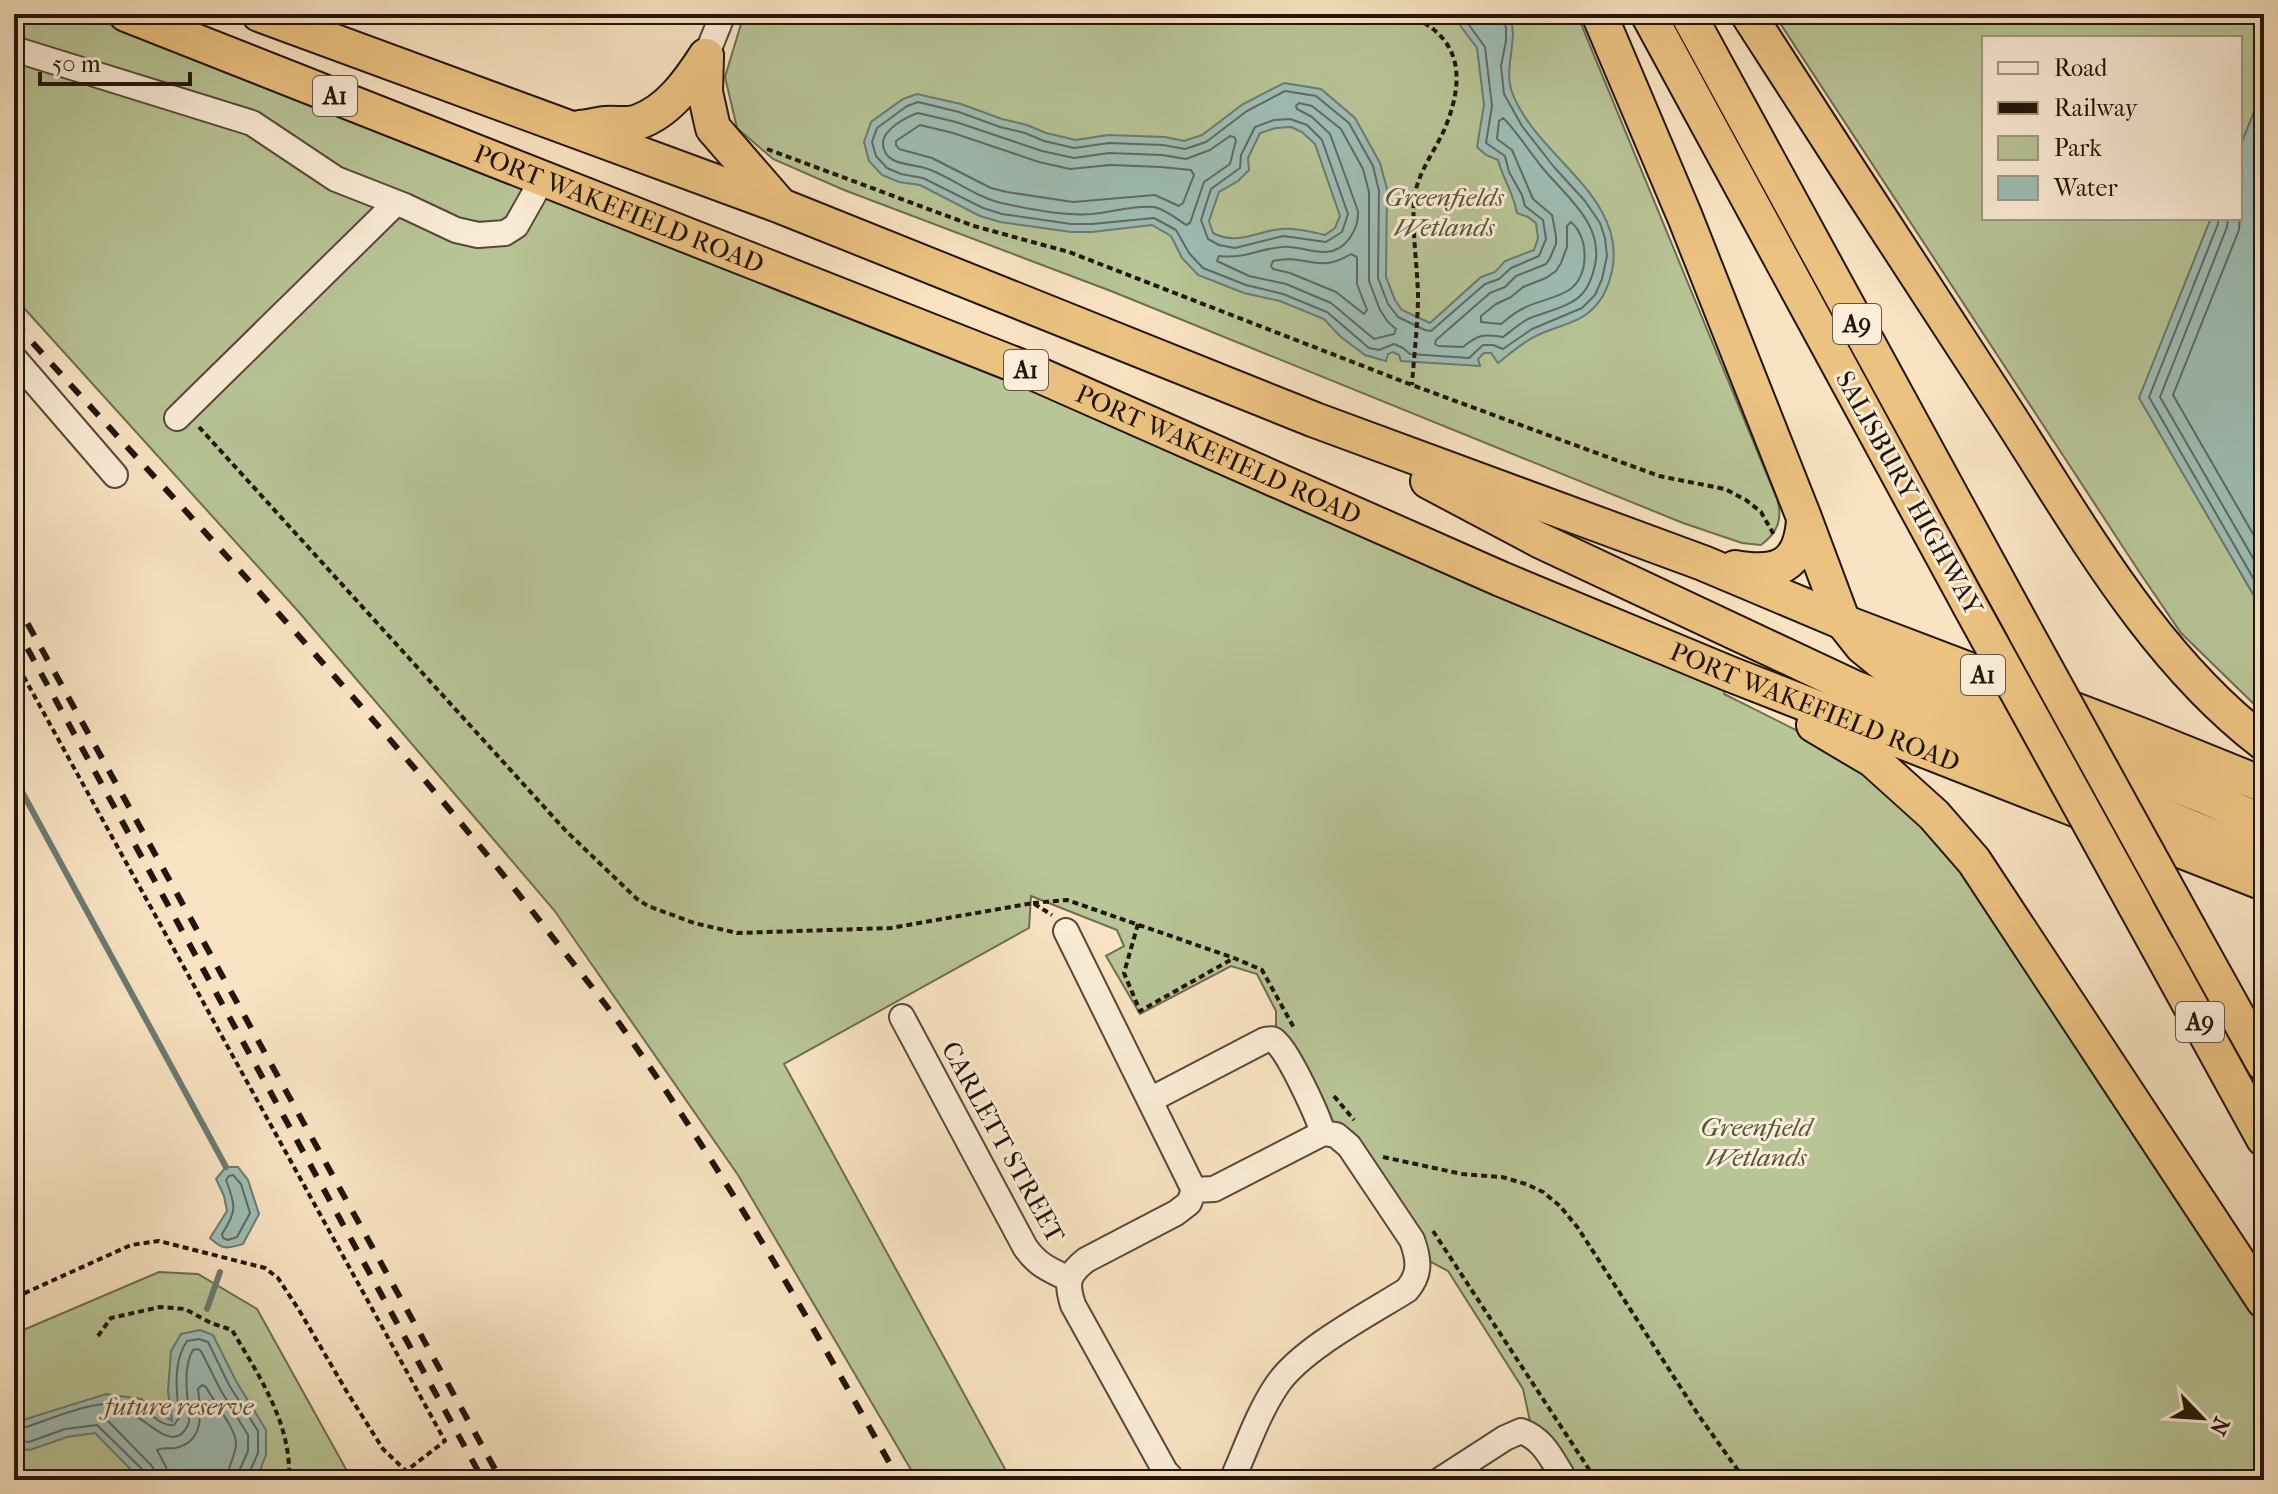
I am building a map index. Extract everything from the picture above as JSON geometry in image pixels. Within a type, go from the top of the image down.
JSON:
[{"type":"highway","name":"PORT WAKEFIELD ROAD","points":[[126,14],[1021,367],[1501,579],[1730,674],[2264,883]]},
{"type":"highway","name":"PORT WAKEFIELD ROAD","points":[[259,14],[781,206],[1315,420],[1703,563],[1843,622],[2264,785]]},
{"type":"highway","points":[[1599,14],[1685,217],[1791,531],[1843,622],[1862,646],[1900,677],[2209,798],[2264,823]]},
{"type":"highway","name":"SALISBURY HIGHWAY","points":[[1648,14],[2264,1139]]},
{"type":"highway","name":"SALISBURY HIGHWAY","points":[[1688,14],[2264,1064]]},
{"type":"highway","points":[[1748,14],[2088,538],[2160,642],[2206,694],[2264,743]]},
{"type":"highway","points":[[572,130],[639,122],[662,108],[687,85],[706,56]]},
{"type":"highway","points":[[706,56],[705,92],[713,128],[781,206]]},
{"type":"highway","points":[[1315,420],[1539,540],[1852,687],[2264,858]]},
{"type":"highway","points":[[1703,563],[1758,572],[1779,568],[1797,551],[1803,537],[1791,531]]},
{"type":"highway","points":[[1730,674],[1873,760],[1934,815],[1974,861],[2264,1301]]},
{"type":"street","points":[[706,56],[723,14]]},
{"type":"street","points":[[14,49],[252,123],[336,179],[456,230],[478,235],[505,233],[516,226],[543,178]]},
{"type":"street","points":[[180,414],[396,203]]},
{"type":"street","points":[[14,358],[115,475]]},
{"type":"street","points":[[1066,931],[1194,1190],[1189,1203],[1176,1213],[1086,1260],[1069,1279],[1073,1305],[1165,1471],[1173,1480]]},
{"type":"street","name":"CARLETT STREET","points":[[902,1017],[1032,1258],[1042,1267],[1069,1279]]},
{"type":"street","points":[[1150,1100],[1265,1040],[1276,1041],[1318,1117],[1323,1133]]},
{"type":"street","points":[[1194,1190],[1214,1189],[1323,1133],[1336,1135],[1364,1148],[1418,1255],[1418,1272],[1407,1290],[1308,1354],[1287,1373],[1271,1397],[1232,1480]]},
{"type":"street","points":[[1440,1480],[1521,1431],[1533,1435],[1543,1445],[1565,1480]]},
{"type":"path","points":[[1406,14],[1437,31],[1453,52],[1457,72],[1455,98],[1447,125],[1416,188],[1418,297],[1412,385]]},
{"type":"path","points":[[767,149],[974,226],[1069,252],[1412,385],[1659,476],[1725,489],[1791,531]]},
{"type":"path","points":[[180,414],[566,831],[648,906],[694,923],[737,933],[891,928],[1067,900],[1262,970],[1296,1032],[1289,1061]]},
{"type":"path","points":[[14,659],[445,1441],[406,1471]]},
{"type":"path","points":[[1033,903],[1056,918],[1066,931]]},
{"type":"path","points":[[1138,924],[1124,973],[1140,1011],[1234,958]]},
{"type":"path","points":[[1327,1088],[1356,1122]]},
{"type":"path","points":[[1364,1148],[1385,1158],[1462,1174],[1502,1177],[1543,1192],[1560,1206],[1578,1228],[1699,1416],[1745,1480]]},
{"type":"path","points":[[1364,1148],[1385,1158],[1394,1171]]},
{"type":"path","points":[[1427,1222],[1596,1480]]},
{"type":"path","points":[[14,1298],[131,1245],[159,1241],[265,1268],[278,1278],[383,1449],[406,1471],[408,1480]]},
{"type":"path","points":[[98,1336],[111,1318],[160,1307],[185,1309],[232,1330],[276,1407],[284,1433],[289,1480]]},
{"type":"path","points":[[14,1472],[41,1480]]},
{"type":"green space","name":"Greenfield Wetlands","points":[[14,14],[126,14],[1730,674],[1724,694],[1838,751],[1926,821],[2122,1097],[2264,1320],[2264,1480],[1565,1480],[1533,1435],[1523,1389],[1448,1271],[1418,1255],[1276,1041],[1276,1011],[1257,974],[1231,966],[1140,1014],[1106,956],[1124,946],[1117,930],[1031,896],[1029,928],[784,1064],[1011,1480],[917,1480],[738,1175],[554,910],[298,611],[14,297]]},
{"type":"green space","name":"Greenfields Wetlands","points":[[744,14],[1577,14],[1777,499],[1779,519],[1775,530],[1761,545],[1742,543],[1683,523],[1111,291],[844,190],[773,159],[737,128],[725,77]]},
{"type":"green space","points":[[1774,14],[2254,14],[2264,19],[2264,87],[2242,142],[2242,36],[1982,36],[1982,220],[2210,220],[2140,398],[2264,613],[2264,706],[2259,709],[2181,633]]},
{"type":"green space","name":"future reserve","points":[[159,1272],[198,1274],[257,1309],[352,1480],[14,1480],[14,1334]]},
{"type":"water","points":[[1448,14],[1510,14],[1513,34],[1509,73],[1512,92],[1540,136],[1593,198],[1606,220],[1613,244],[1609,283],[1593,309],[1577,320],[1533,338],[1498,363],[1491,353],[1484,353],[1478,359],[1480,366],[1401,361],[1399,355],[1393,352],[1388,354],[1386,361],[1365,355],[1324,319],[1280,301],[1244,293],[1198,275],[1182,258],[1171,236],[1152,225],[1071,232],[1000,222],[980,216],[920,185],[899,182],[882,175],[869,161],[864,142],[871,122],[903,99],[917,94],[961,104],[1076,140],[1108,135],[1165,137],[1184,141],[1202,135],[1243,104],[1284,83],[1321,89],[1355,118],[1380,163],[1387,189],[1386,277],[1402,310],[1430,323],[1481,277],[1495,272],[1505,261],[1534,250],[1538,238],[1536,223],[1517,213],[1498,160],[1477,147],[1484,105],[1477,48],[1453,16]],"holes":[[[1291,127],[1315,144],[1340,216],[1335,228],[1325,235],[1286,229],[1239,238],[1213,233],[1209,221],[1219,192],[1249,170],[1248,158],[1260,133]]]},
{"type":"water","points":[[2264,87],[2264,613],[2139,398],[2210,220],[2242,220],[2242,142]]},
{"type":"water","points":[[226,1167],[238,1167],[248,1180],[259,1214],[243,1244],[229,1247],[210,1238],[227,1211],[216,1179]]},
{"type":"water","points":[[200,1330],[213,1335],[266,1430],[266,1455],[256,1480],[141,1480],[95,1433],[67,1437],[30,1450],[14,1448],[14,1419],[23,1420],[106,1394],[141,1399],[172,1421],[168,1391],[171,1351],[181,1334]]},
{"type":"waterway","points":[[14,777],[226,1167]]},
{"type":"waterway","points":[[207,1309],[220,1272]]},
{"type":"railway","points":[[14,322],[419,773],[601,999],[657,1078],[730,1191],[800,1305],[899,1480]]},
{"type":"railway","points":[[14,599],[501,1480]]},
{"type":"railway","points":[[14,624],[483,1480]]}]
